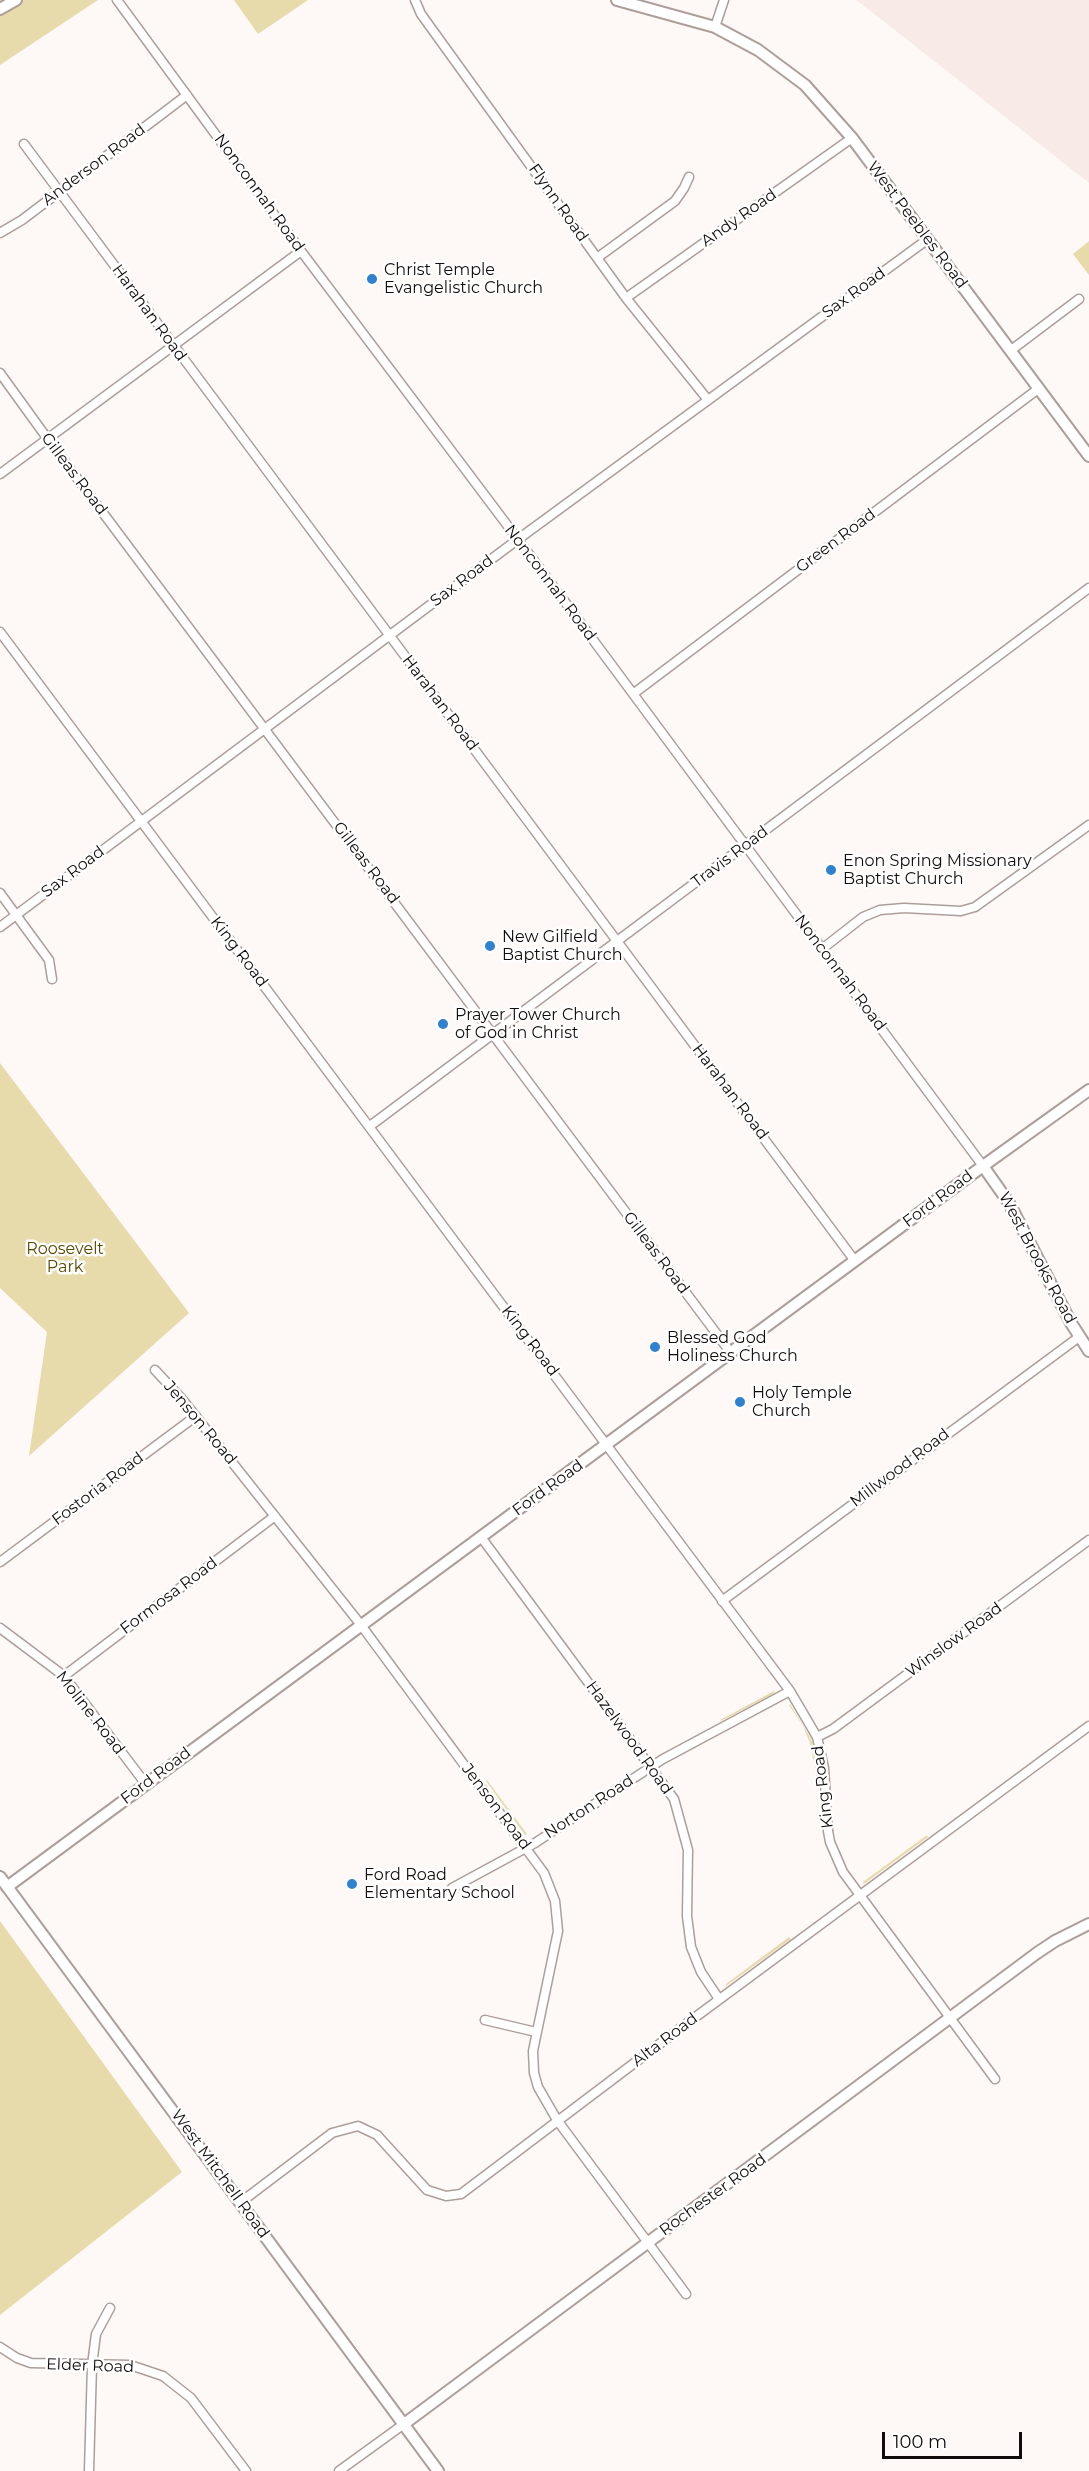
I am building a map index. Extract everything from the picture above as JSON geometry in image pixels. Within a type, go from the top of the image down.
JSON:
[{"type":"street","points":[[0,9],[16,0]]},
{"type":"street","name":"Nonconnah Road","points":[[117,0],[983,1166]]},
{"type":"street","name":"Flynn Road","points":[[415,0],[421,14],[626,298],[708,400]]},
{"type":"street","name":"West Peebles Road","points":[[617,0],[715,27],[758,50],[791,73],[818,97],[852,138],[1089,456]]},
{"type":"street","points":[[715,27],[724,0]]},
{"type":"street","name":"Anderson Road","points":[[0,233],[59,192],[187,95]]},
{"type":"street","name":"Andy Road","points":[[626,298],[852,138]]},
{"type":"street","name":"Harahan Road","points":[[24,144],[855,1261]]},
{"type":"street","points":[[597,258],[675,201],[689,177]]},
{"type":"street","name":"Sax Road","points":[[0,927],[517,540],[928,239]]},
{"type":"street","points":[[0,474],[301,250]]},
{"type":"street","points":[[1010,351],[1078,299]]},
{"type":"street","name":"Gilleas Road","points":[[0,373],[46,438],[731,1353]]},
{"type":"street","name":"Green Road","points":[[633,694],[1038,389]]},
{"type":"street","name":"Travis Road","points":[[370,1126],[1089,588]]},
{"type":"street","name":"King Road","points":[[0,632],[790,1691],[817,1737],[824,1768],[830,1842],[843,1872],[995,2079]]},
{"type":"street","points":[[822,949],[863,917],[880,910],[904,908],[961,911],[975,907],[1089,825]]},
{"type":"street","points":[[0,893],[49,960],[52,980]]},
{"type":"street","name":"Ford Road","points":[[7,1887],[1089,1090]]},
{"type":"street","name":"West Brooks Road","points":[[983,1166],[1009,1203],[1089,1351]]},
{"type":"street","name":"Millwood Road","points":[[722,1601],[1080,1337]]},
{"type":"street","name":"Jenson Road","points":[[155,1370],[195,1416],[361,1625],[526,1848],[547,1880],[555,1901],[556,1947],[536,2032],[533,2051],[535,2079],[542,2097],[557,2120],[686,2294]]},
{"type":"street","name":"Fostoria Road","points":[[0,1562],[195,1416]]},
{"type":"street","name":"Formosa Road","points":[[64,1676],[275,1516]]},
{"type":"street","name":"Hazelwood Road","points":[[481,1537],[674,1799],[688,1850],[687,1916],[691,1947],[701,1972],[719,1999]]},
{"type":"street","name":"Winslow Road","points":[[817,1737],[833,1729],[1089,1540]]},
{"type":"street","name":"Moline Road","points":[[0,1628],[64,1676],[145,1784]]},
{"type":"street","name":"Norton Road","points":[[452,1888],[526,1848],[651,1766],[790,1691]]},
{"type":"street","name":"Alta Road","points":[[241,2202],[332,2133],[358,2126],[377,2135],[427,2190],[446,2196],[461,2194],[719,1999],[1089,1726]]},
{"type":"street","name":"West Mitchell Road","points":[[0,1877],[438,2471]]},
{"type":"street","name":"Rochester Road","points":[[339,2471],[1046,1947],[1089,1924]]},
{"type":"street","points":[[485,2020],[536,2032]]},
{"type":"street","points":[[89,2471],[92,2365],[96,2334],[110,2308]]},
{"type":"street","name":"Elder Road","points":[[0,2347],[17,2358],[31,2362],[140,2367],[169,2380],[191,2398],[246,2471]]},
{"type":"shaded area","points":[[856,0],[1089,0],[1089,183],[881,19]]},
{"type":"green space","points":[[0,0],[98,0],[0,65]]},
{"type":"green space","points":[[234,0],[308,0],[258,34]]},
{"type":"green space","points":[[1089,241],[1089,275],[1073,254]]},
{"type":"green space","name":"Roosevelt Park","points":[[0,1063],[189,1313],[29,1456],[47,1332],[0,1288]]},
{"type":"green space","points":[[774,1691],[773,1694],[720,1720]]},
{"type":"green space","points":[[790,1704],[811,1739],[816,1757],[818,1779],[810,1743]]},
{"type":"green space","points":[[487,1780],[527,1834],[525,1835]]},
{"type":"green space","points":[[927,1835],[928,1837],[864,1884],[863,1882]]},
{"type":"green space","points":[[0,1921],[182,2172],[0,2315]]},
{"type":"green space","points":[[789,1937],[791,1939],[726,1986],[726,1984]]},
{"type":"place","name":"Christ Temple Evangelistic Church","points":[[372,279]]},
{"type":"place","name":"Enon Spring Missionary Baptist Church","points":[[831,870]]},
{"type":"place","name":"New Gilfield Baptist Church","points":[[490,946]]},
{"type":"place","name":"Prayer Tower Church of God in Christ","points":[[443,1024]]},
{"type":"place","name":"Blessed God Holiness Church","points":[[655,1347]]},
{"type":"place","name":"Holy Temple Church","points":[[740,1402]]},
{"type":"place","name":"Ford Road Elementary School","points":[[352,1884]]}]
